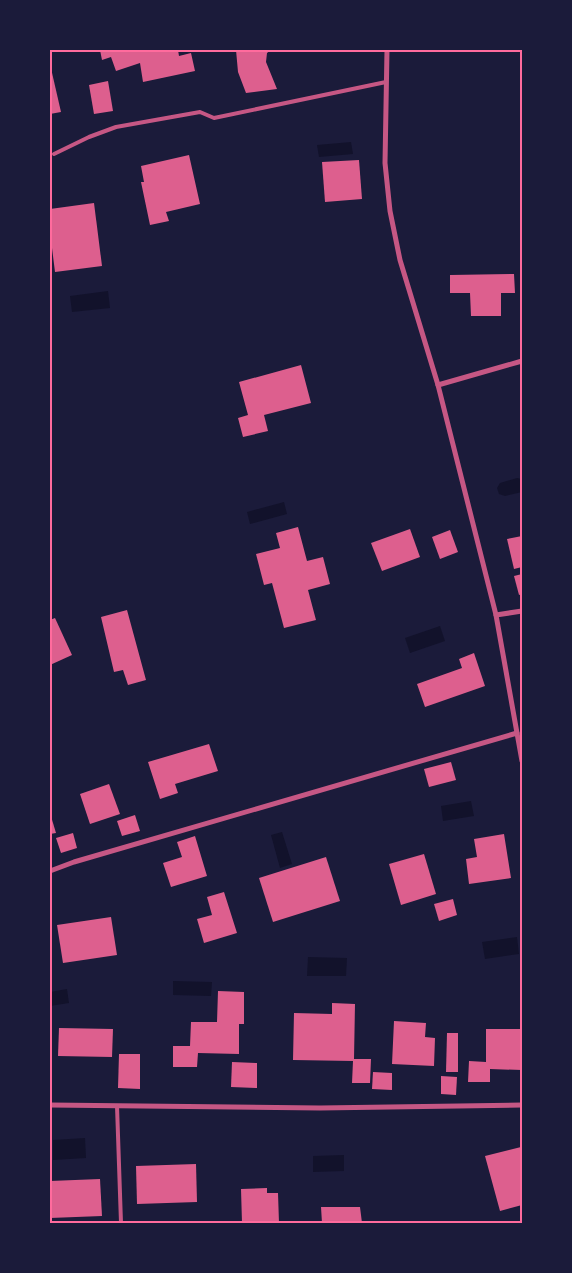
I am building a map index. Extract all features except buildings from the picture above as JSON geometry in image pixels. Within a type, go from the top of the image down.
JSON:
[{"type":"street","points":[[386,50],[385,163],[390,211],[400,260],[438,385],[496,615],[522,761]]},
{"type":"street","points":[[438,385],[522,361]]},
{"type":"street","points":[[496,615],[522,611]]},
{"type":"street","points":[[50,871],[74,862],[517,733]]},
{"type":"street","points":[[50,1105],[320,1108],[522,1105]]},
{"type":"lane","points":[[54,154],[116,126],[200,112],[214,118],[386,82]]},
{"type":"lane","points":[[117,1106],[121,1223]]},
{"type":"shaded area","points":[[351,142],[353,154],[319,157],[317,145]]},
{"type":"shaded area","points":[[108,291],[110,308],[72,312],[70,296]]},
{"type":"shaded area","points":[[517,478],[522,479],[522,492],[505,496],[499,494],[497,488],[500,483]]},
{"type":"shaded area","points":[[284,502],[287,514],[250,524],[247,512]]},
{"type":"shaded area","points":[[440,626],[445,641],[410,653],[405,638]]},
{"type":"shaded area","points":[[471,801],[474,816],[443,821],[441,806]]},
{"type":"shaded area","points":[[282,832],[292,864],[280,868],[271,835]]},
{"type":"shaded area","points":[[517,937],[519,954],[485,959],[482,942]]},
{"type":"shaded area","points":[[308,957],[347,958],[346,976],[307,976]]},
{"type":"shaded area","points":[[173,981],[212,982],[211,996],[173,995]]},
{"type":"shaded area","points":[[67,989],[69,1003],[50,1006],[50,992]]},
{"type":"shaded area","points":[[85,1138],[86,1158],[53,1160],[53,1140]]},
{"type":"shaded area","points":[[344,1155],[344,1171],[313,1172],[313,1156]]}]
